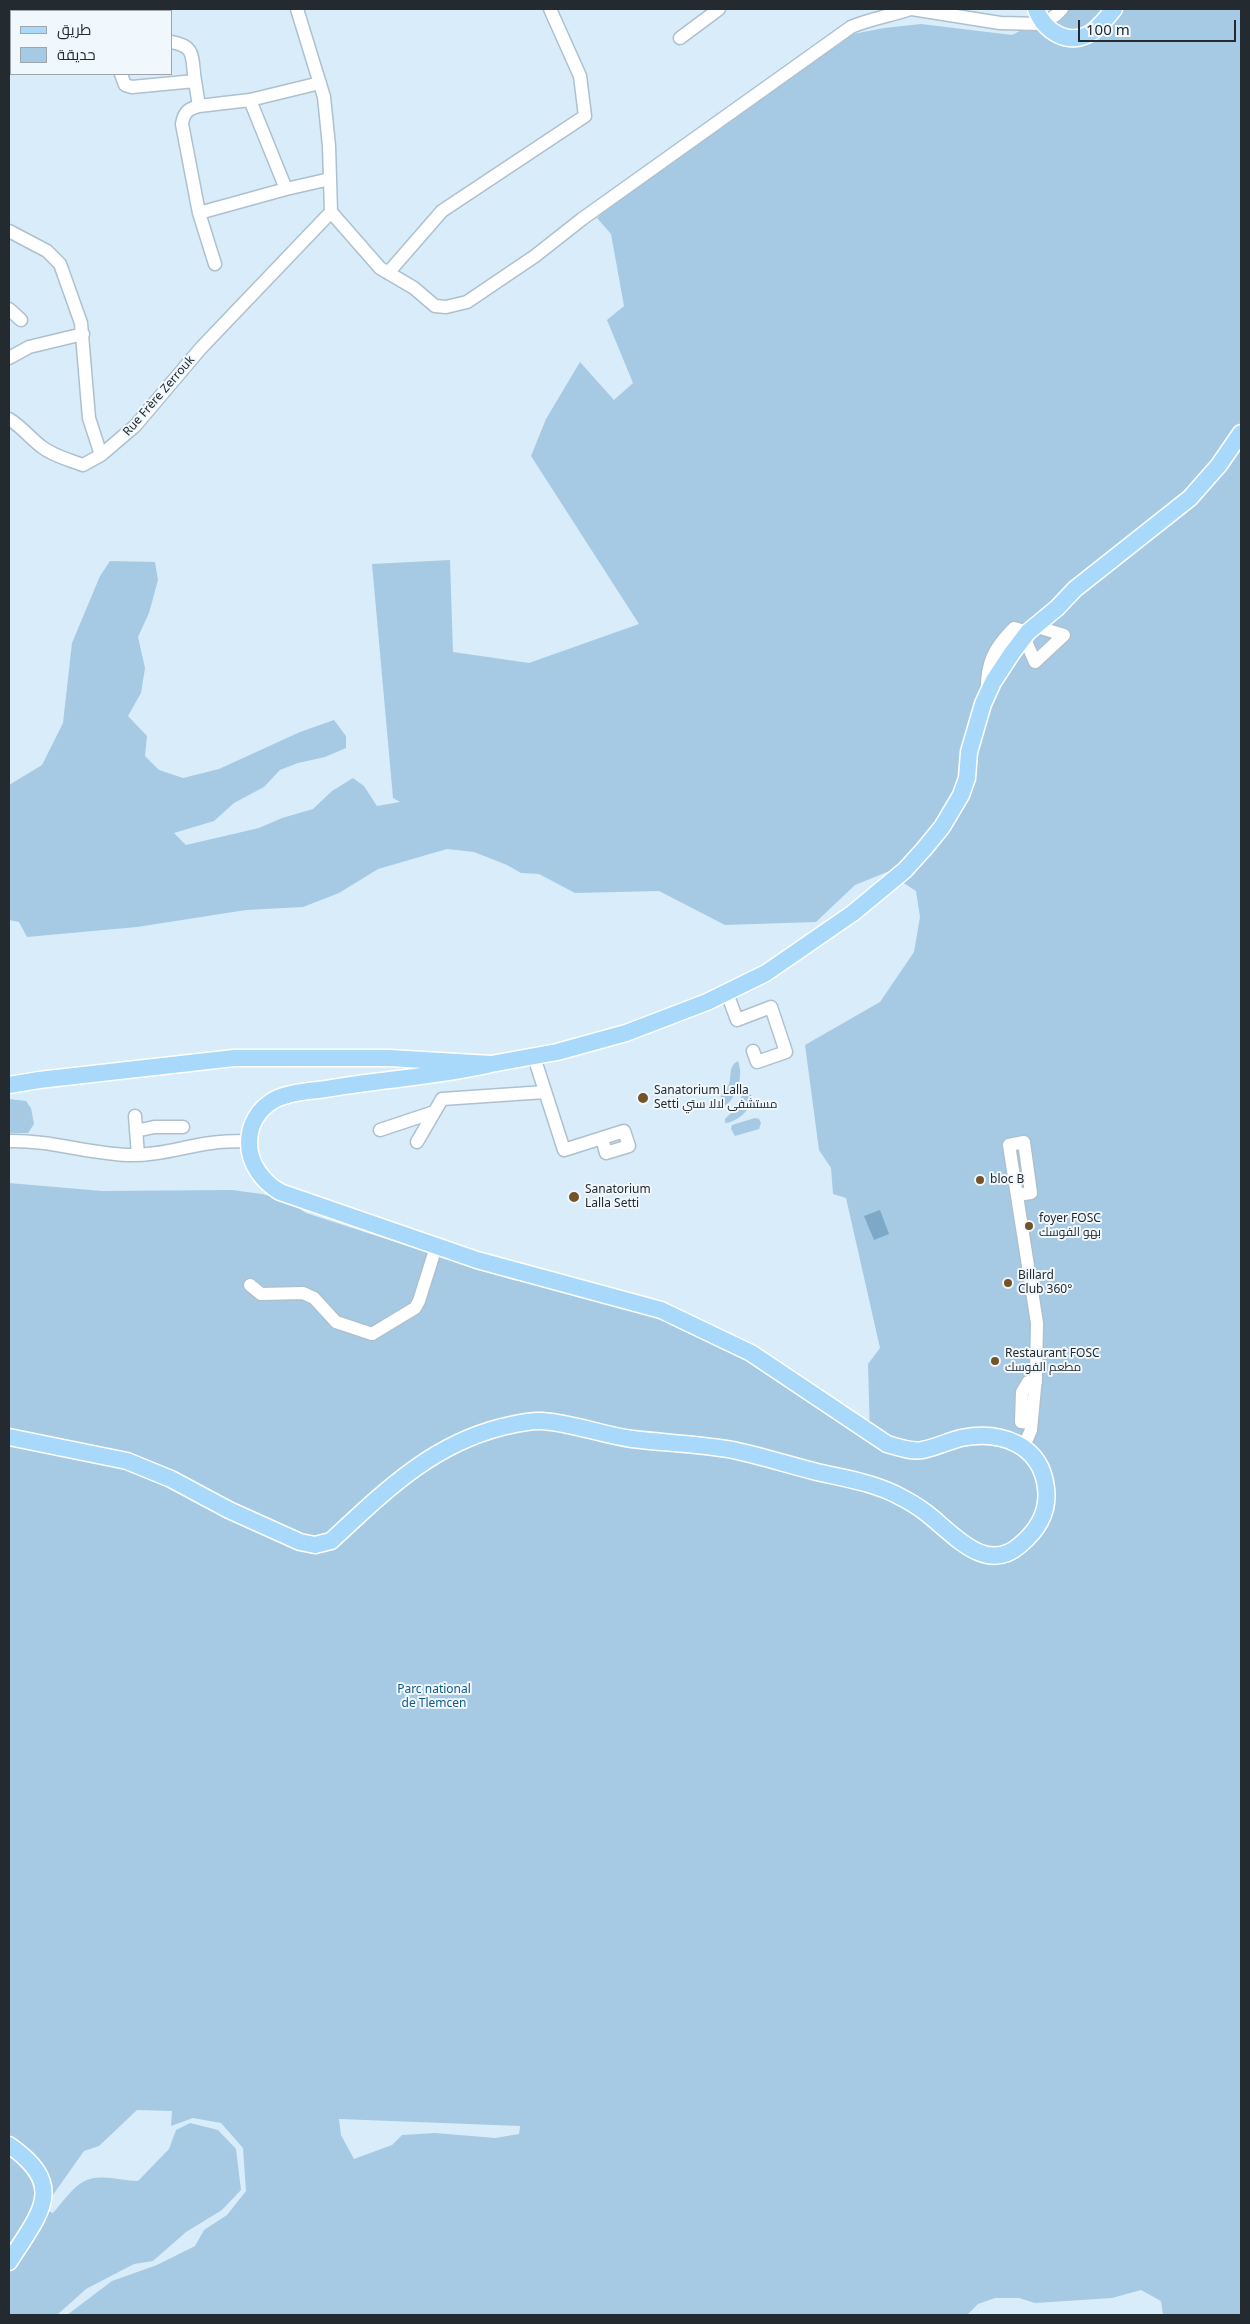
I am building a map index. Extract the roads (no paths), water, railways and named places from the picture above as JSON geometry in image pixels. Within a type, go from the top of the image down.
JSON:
[{"type":"main road","points":[[1039,16],[1053,33],[1064,37],[1084,36],[1100,25],[1114,9]]},
{"type":"main road","points":[[9,1437],[50,1444],[140,1465],[308,1545],[323,1545],[330,1541],[402,1476],[427,1460],[485,1432],[541,1421],[631,1439],[684,1443],[735,1451],[866,1483],[905,1499],[925,1512],[974,1552],[996,1556],[1013,1551],[1021,1545],[1037,1526],[1046,1507],[1046,1486],[1042,1474],[1032,1454],[1024,1446],[1006,1440],[982,1436],[964,1438],[923,1450],[912,1450],[888,1444],[766,1362],[720,1336],[661,1310],[477,1260],[280,1192],[263,1180],[249,1152],[249,1140],[255,1118],[263,1108],[286,1095],[363,1083],[441,1074],[534,1057],[626,1033],[672,1017],[727,993],[766,972],[853,912],[905,870],[942,827],[961,795],[967,778],[969,752],[976,724],[988,694],[1002,667],[1029,632],[1057,608],[1075,589],[1190,498],[1219,465],[1241,433]]},
{"type":"main road","points":[[9,1085],[234,1058],[390,1058],[491,1064]]},
{"type":"main road","points":[[9,2145],[34,2165],[43,2183],[44,2192],[35,2221],[9,2262]]},
{"type":"street","points":[[297,9],[324,97],[331,212],[380,268],[414,288],[435,306],[446,307],[467,302],[535,256],[582,219],[850,27],[866,20],[890,16],[911,9],[1000,23],[1056,15],[1062,9]]},
{"type":"street","points":[[388,273],[442,211],[585,116],[580,76],[550,9]]},
{"type":"street","points":[[680,38],[719,9]]},
{"type":"street","points":[[172,42],[186,44],[190,49],[199,106]]},
{"type":"street","points":[[121,75],[125,84],[132,87],[195,81]]},
{"type":"street","points":[[215,264],[199,213],[182,124],[183,116],[188,109],[199,106],[250,100],[320,83]]},
{"type":"street","points":[[250,100],[286,189]]},
{"type":"street","points":[[199,213],[286,189],[330,180]]},
{"type":"street","name":"Rue Frère Zerrouk","points":[[101,455],[140,420],[201,348],[331,212]]},
{"type":"street","points":[[9,231],[47,251],[60,264],[81,323],[89,418],[101,455],[82,465],[43,448],[22,427],[9,419]]},
{"type":"street","points":[[9,310],[21,320]]},
{"type":"street","points":[[9,358],[29,347],[82,334]]},
{"type":"street","points":[[727,993],[737,1020],[771,1006],[786,1052],[757,1062],[753,1051]]},
{"type":"street","points":[[534,1057],[564,1150],[602,1138]]},
{"type":"street","points":[[418,1142],[442,1099],[545,1092]]},
{"type":"street","points":[[380,1130],[434,1112]]},
{"type":"street","points":[[135,1116],[138,1155]]},
{"type":"street","points":[[136,1131],[154,1127],[183,1127]]},
{"type":"street","points":[[9,1141],[33,1141],[119,1154],[157,1155],[210,1143],[249,1140]]},
{"type":"street","points":[[1017,1195],[1037,1323],[1036,1382],[1029,1438],[1024,1446]]},
{"type":"street","points":[[250,1285],[261,1294],[304,1293],[314,1298],[336,1322],[372,1334],[415,1308],[419,1301],[436,1247]]},
{"type":"place","name":"Sanatorium Lalla Setti مستشفى لالا ستي","points":[[643,1098]]},
{"type":"place","name":"bloc B","points":[[980,1180]]},
{"type":"place","name":"Sanatorium Lalla Setti","points":[[574,1197]]},
{"type":"place","name":"foyer FOSC بهو الفوسك","points":[[1029,1226]]},
{"type":"place","name":"Billard Club 360°","points":[[1008,1283]]},
{"type":"place","name":"Restaurant FOSC مطعم الفوسك","points":[[995,1361]]},
{"type":"park label","name":"Parc national de Tlemcen","points":[[434,1697]]}]
